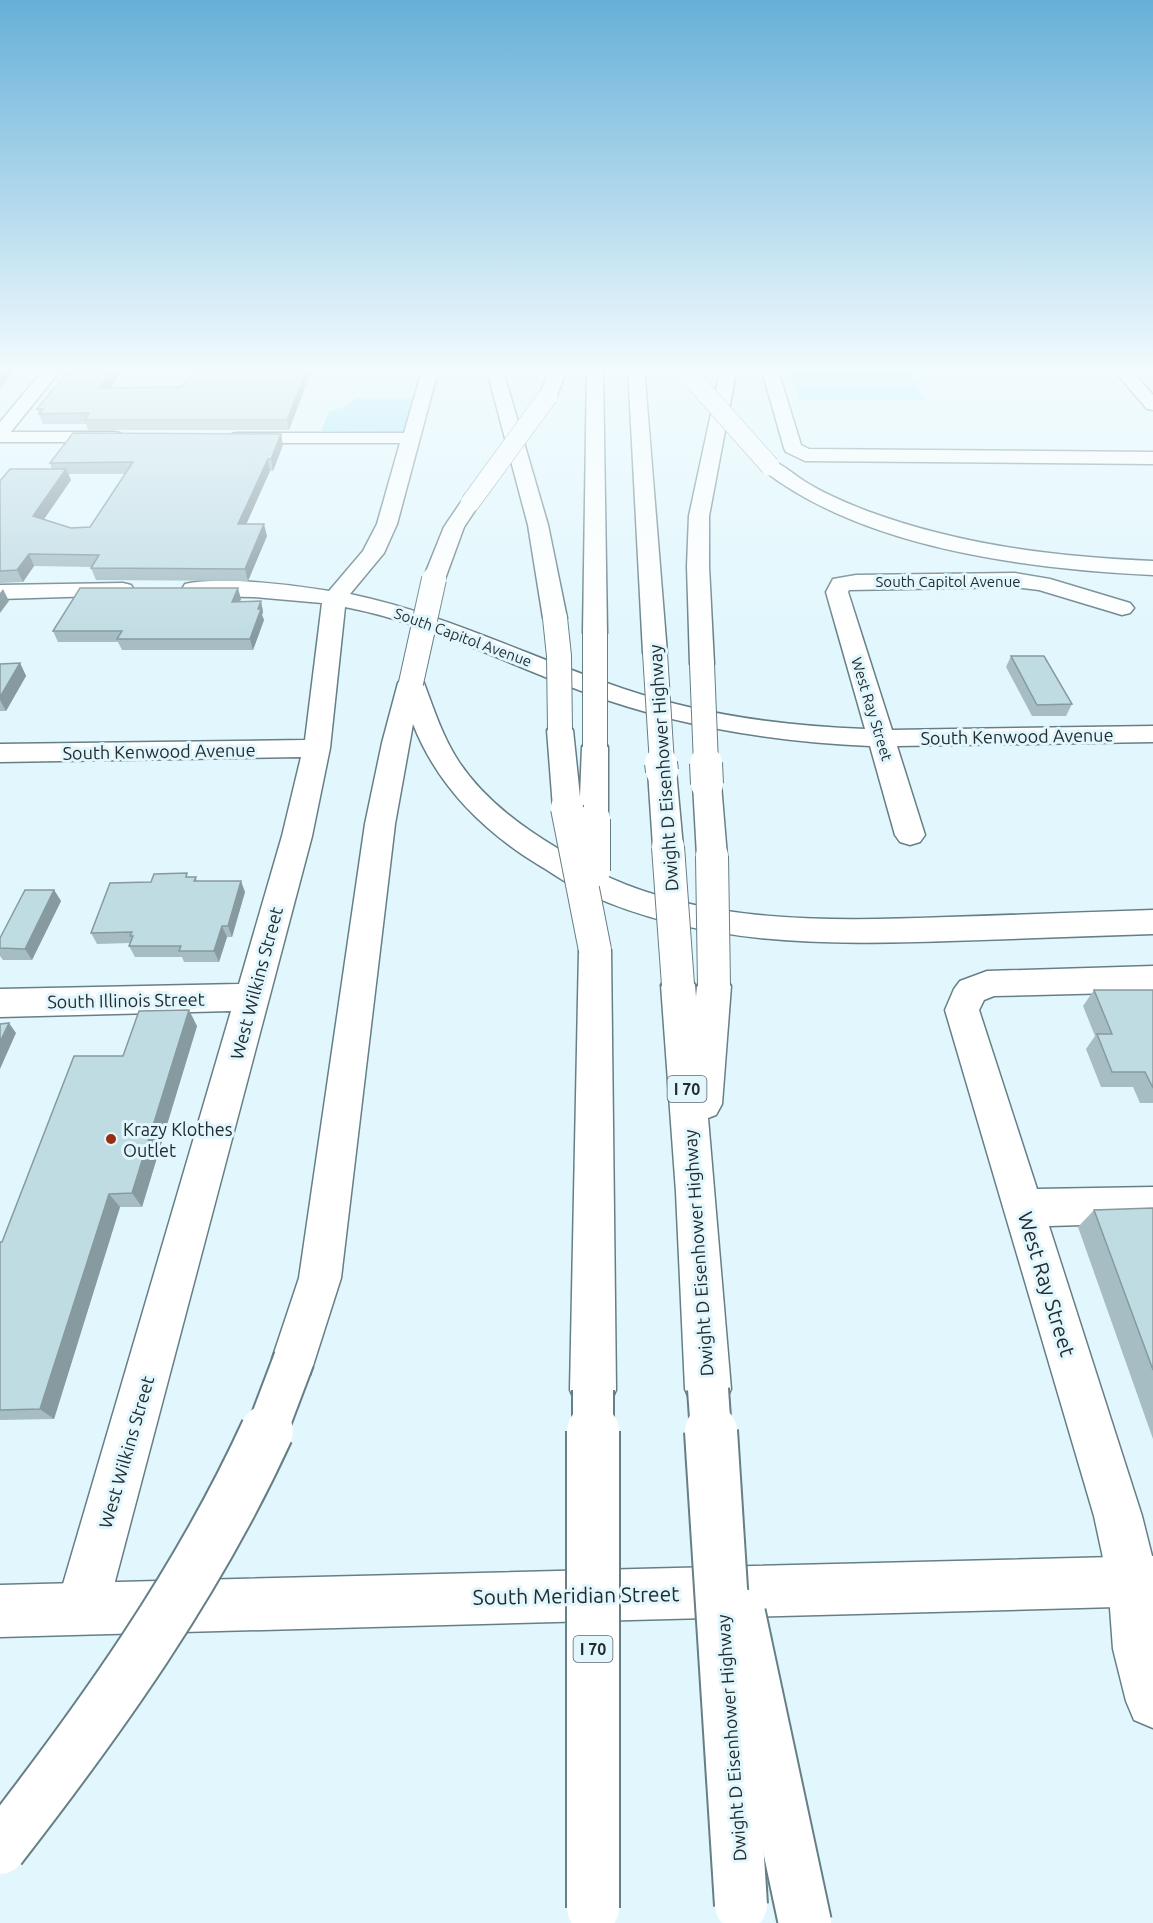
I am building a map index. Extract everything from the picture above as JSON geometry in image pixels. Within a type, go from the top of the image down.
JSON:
[{"type":"main road","points":[[334,599],[373,553],[381,538],[389,519],[405,457]]},
{"type":"main road","points":[[0,1848],[67,1763],[200,1560],[258,1450],[276,1409],[320,1278],[380,824],[395,743],[434,579],[454,528],[504,457]]},
{"type":"main road","points":[[519,457],[538,525],[555,618],[559,656],[560,730],[581,813]]},
{"type":"main road","name":"I 70","points":[[593,1916],[595,950],[581,813],[595,747],[595,457]]},
{"type":"main road","name":"Dwight D Eisenhower Highway","points":[[642,457],[662,771],[696,1192],[742,1914]]},
{"type":"main road","points":[[696,1192],[714,986],[712,856],[698,566],[699,516],[711,457]]},
{"type":"main road","points":[[762,457],[770,466],[801,487],[847,510],[935,540],[1039,560],[1153,568]]},
{"type":"main road","points":[[941,457],[1153,458]]},
{"type":"main road","name":"South Capitol Avenue","points":[[842,584],[1015,580],[1042,584],[1122,608]]},
{"type":"main road","name":"West Ray Street","points":[[842,584],[837,592],[910,835]]},
{"type":"main road","name":"South Capitol Avenue","points":[[0,592],[254,590],[334,599],[388,610],[433,623],[616,695],[757,729],[827,736],[881,738]]},
{"type":"main road","name":"West Wilkins Street","points":[[82,1608],[297,836],[317,748],[334,599]]},
{"type":"main road","points":[[411,683],[436,745],[448,767],[490,816],[540,853],[581,876],[606,889],[661,908],[744,927],[810,933],[872,933],[1153,922]]},
{"type":"main road","name":"South Kenwood Avenue","points":[[881,738],[1153,734]]},
{"type":"main road","name":"South Kenwood Avenue","points":[[0,753],[317,748]]},
{"type":"main road","name":"West Ray Street","points":[[1153,980],[994,983],[977,987],[971,991],[963,999],[962,1010],[1118,1516],[1143,1581],[1139,1649],[1153,1701]]},
{"type":"main road","name":"South Illinois Street","points":[[0,1003],[253,997]]},
{"type":"main road","points":[[1023,1208],[1153,1205]]},
{"type":"main road","points":[[715,1500],[805,1923]]},
{"type":"main road","name":"South Meridian Street","points":[[0,1611],[1143,1581]]},
{"type":"building","points":[[55,457],[272,457],[268,459],[238,524],[264,524],[245,569],[91,568],[99,555],[29,554],[17,570],[0,571],[0,481],[10,469],[66,469],[33,516],[71,528],[90,527],[133,462],[50,463]]},
{"type":"building","points":[[80,588],[238,588],[232,602],[261,601],[258,609],[261,609],[250,639],[117,639],[122,631],[53,631]]},
{"type":"building","points":[[1011,656],[1044,656],[1072,704],[1037,705]]},
{"type":"building","points":[[20,663],[0,697],[0,664]]},
{"type":"building","points":[[187,873],[186,877],[196,877],[194,881],[241,881],[228,926],[222,926],[214,951],[179,951],[181,946],[129,946],[133,936],[130,936],[132,932],[91,933],[110,883],[151,882],[154,874]]},
{"type":"building","points":[[25,890],[54,890],[25,949],[0,948],[0,938]]},
{"type":"building","points":[[1094,990],[1153,990],[1153,1088],[1145,1072],[1112,1072],[1097,1034],[1112,1034]]},
{"type":"building","points":[[189,1010],[132,1193],[109,1194],[40,1409],[0,1410],[0,1242],[2,1242],[74,1056],[123,1056],[139,1011]]},
{"type":"building","points":[[9,1023],[0,1042],[0,1024]]},
{"type":"building","points":[[1153,1208],[1153,1370],[1094,1210]]},
{"type":"place","name":"Krazy Klothes Outlet","points":[[111,1139]]}]
